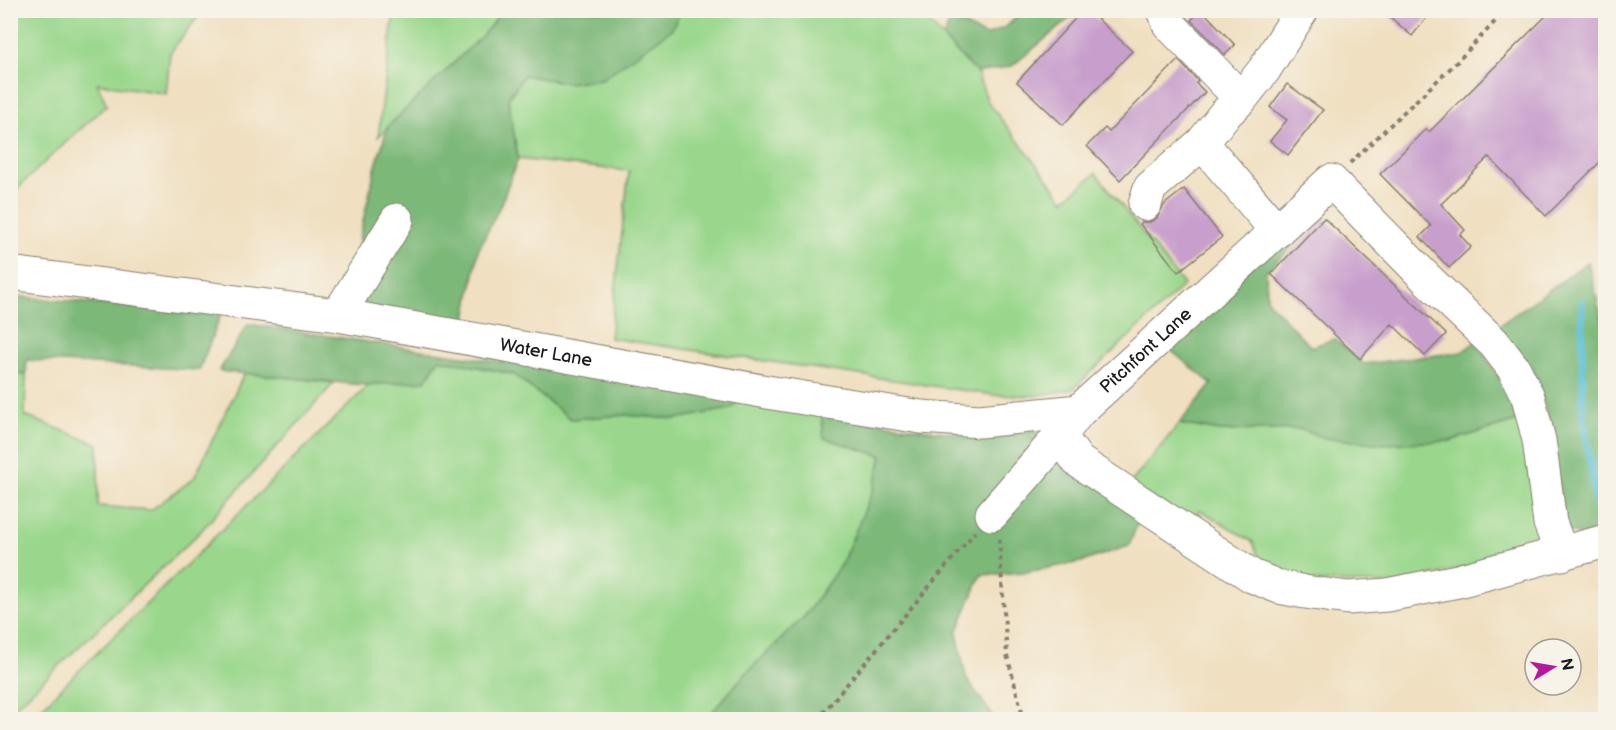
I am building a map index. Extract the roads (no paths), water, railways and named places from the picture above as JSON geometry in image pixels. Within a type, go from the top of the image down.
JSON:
[{"type":"lane","points":[[1164,10],[1169,24],[1241,99]]},
{"type":"lane","points":[[1145,204],[1150,188],[1202,142],[1224,115],[1241,99],[1264,70],[1302,10]]},
{"type":"lane","points":[[1202,142],[1277,231]]},
{"type":"lane","name":"Pitchfont Lane","points":[[992,513],[1070,423],[1331,181],[1494,343],[1514,369],[1528,397],[1539,440],[1550,523],[1562,554]]},
{"type":"lane","points":[[338,315],[397,220]]},
{"type":"lane","name":"Water Lane","points":[[10,273],[338,315],[773,393],[921,417],[1070,423]]},
{"type":"lane","points":[[1070,423],[1078,461],[1252,576],[1305,592],[1348,598],[1386,595],[1458,582],[1605,541]]},
{"type":"waterway","points":[[1582,302],[1583,417],[1601,535]]},
{"type":"waterway","points":[[1603,552],[1606,564]]}]
